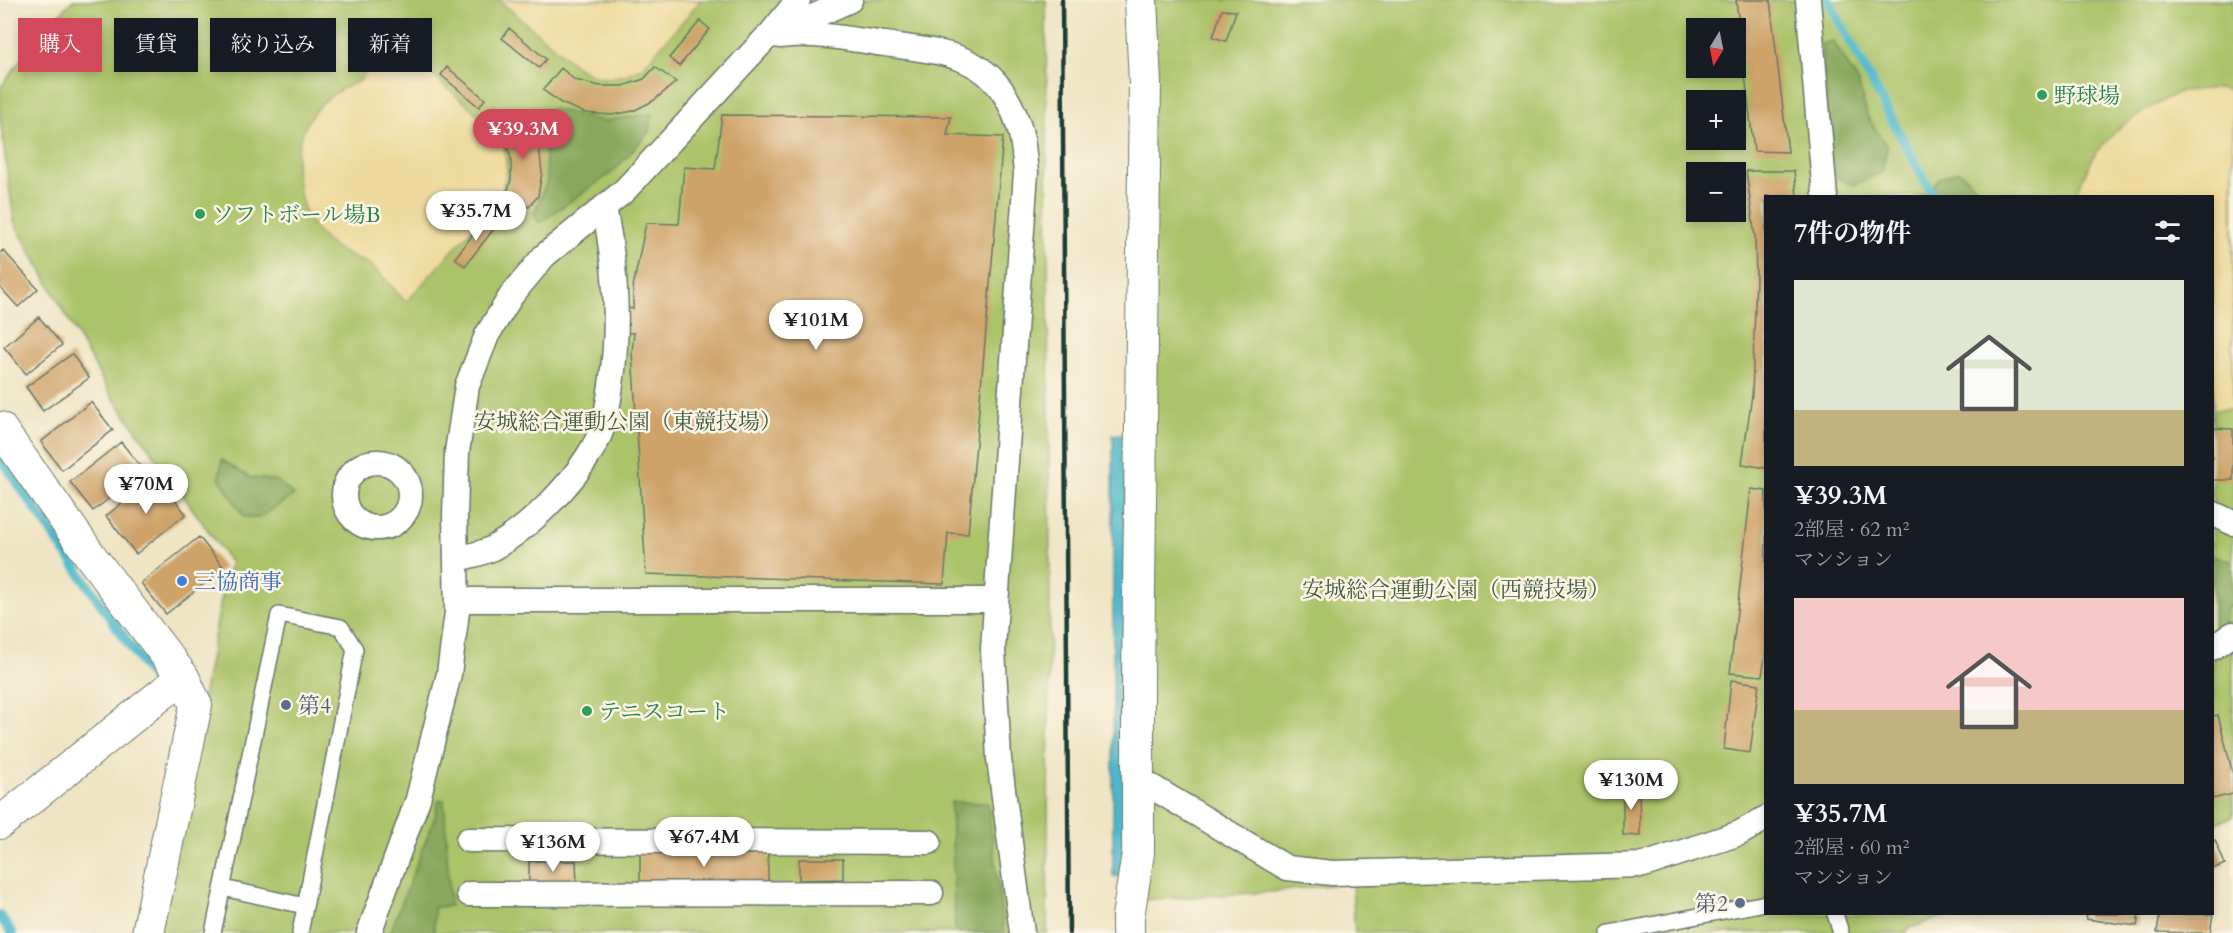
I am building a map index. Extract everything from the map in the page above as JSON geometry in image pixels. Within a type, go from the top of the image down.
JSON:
[{"type":"street","points":[[369,933],[419,795],[449,674],[457,600],[457,452],[467,386],[487,335],[511,296],[544,256],[624,191],[766,38],[798,0]]},
{"type":"street","points":[[766,38],[850,0]]},
{"type":"street","points":[[1128,933],[1128,917],[1138,854],[1145,83],[1141,0]]},
{"type":"street","points":[[1808,0],[1825,195]]},
{"type":"street","points":[[766,38],[801,34],[834,36],[942,51],[968,60],[992,77],[1007,98],[1020,128],[1026,172],[993,649],[999,759],[1022,933]]},
{"type":"street","points":[[456,560],[490,549],[522,527],[546,506],[567,484],[586,458],[600,433],[608,405],[614,367],[616,319],[615,272],[604,207]]},
{"type":"street","points":[[0,428],[92,558],[183,677],[196,705],[148,933]]},
{"type":"street","points":[[2214,514],[2233,524]]},
{"type":"street","points":[[457,600],[996,600]]},
{"type":"street","points":[[2214,647],[2233,634]]},
{"type":"street","points":[[0,823],[183,677]]},
{"type":"street","points":[[1147,784],[1287,868],[1332,873],[1644,865],[1740,833],[1764,819]]},
{"type":"street","points":[[468,840],[929,842]]},
{"type":"street","points":[[469,894],[931,893]]},
{"type":"lane","points":[[213,933],[279,615],[341,627],[355,649],[300,933]]},
{"type":"lane","points":[[223,888],[305,906]]},
{"type":"lane","points":[[1610,933],[1764,903]]},
{"type":"lane","points":[[1835,915],[1841,933]]},
{"type":"green space","name":"安城総合運動公園（東競技場）","points":[[73,0],[1046,0],[1050,577],[1047,933],[159,933],[225,579],[231,563],[109,392],[14,222],[0,119],[0,88],[18,64],[18,72],[102,72],[102,18],[56,18]]},
{"type":"green space","name":"安城総合運動公園（西競技場）","points":[[1150,0],[2233,0],[2233,817],[2214,824],[2214,195],[1764,195],[1764,915],[1948,915],[1907,929],[1907,933],[1355,933],[1352,882],[1282,891],[1142,900]]},
{"type":"green space","points":[[1833,41],[1858,82],[1868,118],[1887,147],[1882,172],[1854,185],[1832,175],[1821,44]]},
{"type":"green space","points":[[554,109],[603,121],[652,114],[649,132],[614,171],[539,223],[534,214],[547,181],[543,127],[532,112]]},
{"type":"green space","points":[[1959,171],[1984,195],[1926,195],[1940,178]]},
{"type":"green space","points":[[222,460],[249,477],[277,481],[294,495],[260,518],[244,517],[219,477]]},
{"type":"green space","points":[[2214,556],[2233,562],[2233,604],[2226,608],[2226,620],[2220,629],[2214,632]]},
{"type":"green space","points":[[439,800],[444,800],[450,906],[434,907],[434,933],[390,933],[435,817]]},
{"type":"green space","points":[[951,802],[988,803],[1004,933],[955,933]]},
{"type":"sand","points":[[499,0],[701,0],[643,67],[626,75],[608,78],[594,76],[576,66]]},
{"type":"sand","points":[[366,72],[429,72],[495,129],[504,146],[507,170],[502,192],[485,215],[406,302],[371,265],[342,252],[320,235],[305,210],[300,194],[297,157],[306,124],[328,99],[360,81]]},
{"type":"sand","points":[[2220,88],[2233,91],[2233,409],[2214,410],[2214,195],[2074,195],[2096,152],[2118,129],[2147,109],[2181,91]]},
{"type":"water","points":[[1128,433],[1128,877],[1113,876],[1113,435]]},
{"type":"building","points":[[1736,0],[1770,0],[1788,152],[1754,151],[1745,78],[1746,18],[1738,18]]},
{"type":"building","points":[[1222,10],[1236,11],[1226,41],[1213,37]]},
{"type":"building","points":[[700,21],[710,29],[679,66],[669,58]]},
{"type":"building","points":[[509,28],[546,59],[539,68],[502,38]]},
{"type":"building","points":[[447,67],[485,99],[479,107],[441,75]]},
{"type":"building","points":[[655,67],[676,82],[653,101],[633,111],[612,115],[585,113],[561,103],[543,90],[561,68],[575,80],[600,86],[623,86],[644,79]]},
{"type":"building","points":[[522,112],[538,139],[542,173],[538,196],[529,207],[505,199],[511,180],[511,158],[498,125]]},
{"type":"building","points":[[722,115],[951,117],[947,135],[1003,137],[968,534],[948,533],[944,584],[646,574],[632,351],[634,333],[627,333],[628,308],[633,309],[633,287],[646,223],[679,224],[684,167],[715,169]]},
{"type":"building","points":[[1746,171],[1794,171],[1797,195],[1764,195],[1764,468],[1742,464],[1752,395],[1755,237]]},
{"type":"building","points":[[486,218],[496,226],[465,266],[455,258]]},
{"type":"building","points":[[3,250],[38,289],[18,307],[0,287],[0,253]]},
{"type":"building","points":[[39,317],[62,345],[26,374],[4,347]]},
{"type":"building","points":[[72,354],[89,378],[43,411],[26,387]]},
{"type":"building","points":[[91,402],[113,430],[62,470],[41,442]]},
{"type":"building","points":[[2214,428],[2233,429],[2233,480],[2214,480]]},
{"type":"building","points":[[121,442],[144,471],[93,511],[70,482]]},
{"type":"building","points":[[155,476],[186,514],[136,554],[106,516]]},
{"type":"building","points":[[1751,489],[1764,491],[1764,662],[1762,676],[1730,673]]},
{"type":"building","points":[[199,537],[224,568],[166,614],[141,583]]},
{"type":"building","points":[[1731,680],[1759,684],[1750,753],[1724,749]]},
{"type":"building","points":[[2218,715],[2233,774],[2233,794],[2214,799],[2214,716]]},
{"type":"building","points":[[1623,786],[1639,786],[1640,836],[1623,835]]},
{"type":"building","points":[[2214,840],[2225,864],[2214,868]]},
{"type":"building","points":[[640,849],[768,850],[768,886],[640,886]]},
{"type":"building","points":[[799,859],[843,859],[843,879],[799,880]]},
{"type":"building","points":[[529,861],[576,861],[577,884],[529,885]]},
{"type":"building","points":[[2087,915],[2139,915],[2137,926],[2086,919]]},
{"type":"building","points":[[2160,915],[2213,915],[2210,933],[2157,932]]},
{"type":"waterway","points":[[1828,0],[1932,195]]},
{"type":"waterway","points":[[0,457],[161,691]]},
{"type":"waterway","points":[[0,916],[12,933]]},
{"type":"railway","points":[[1062,0],[1069,933]]},
{"type":"place","name":"野球場","points":[[2042,95]]},
{"type":"place","name":"ソフトボール場B","points":[[200,214]]},
{"type":"place","name":"三協商事","points":[[182,581]]},
{"type":"place","name":"第4","points":[[286,705]]},
{"type":"place","name":"テニスコート","points":[[587,711]]},
{"type":"place","name":"第2","points":[[1740,903]]}]
